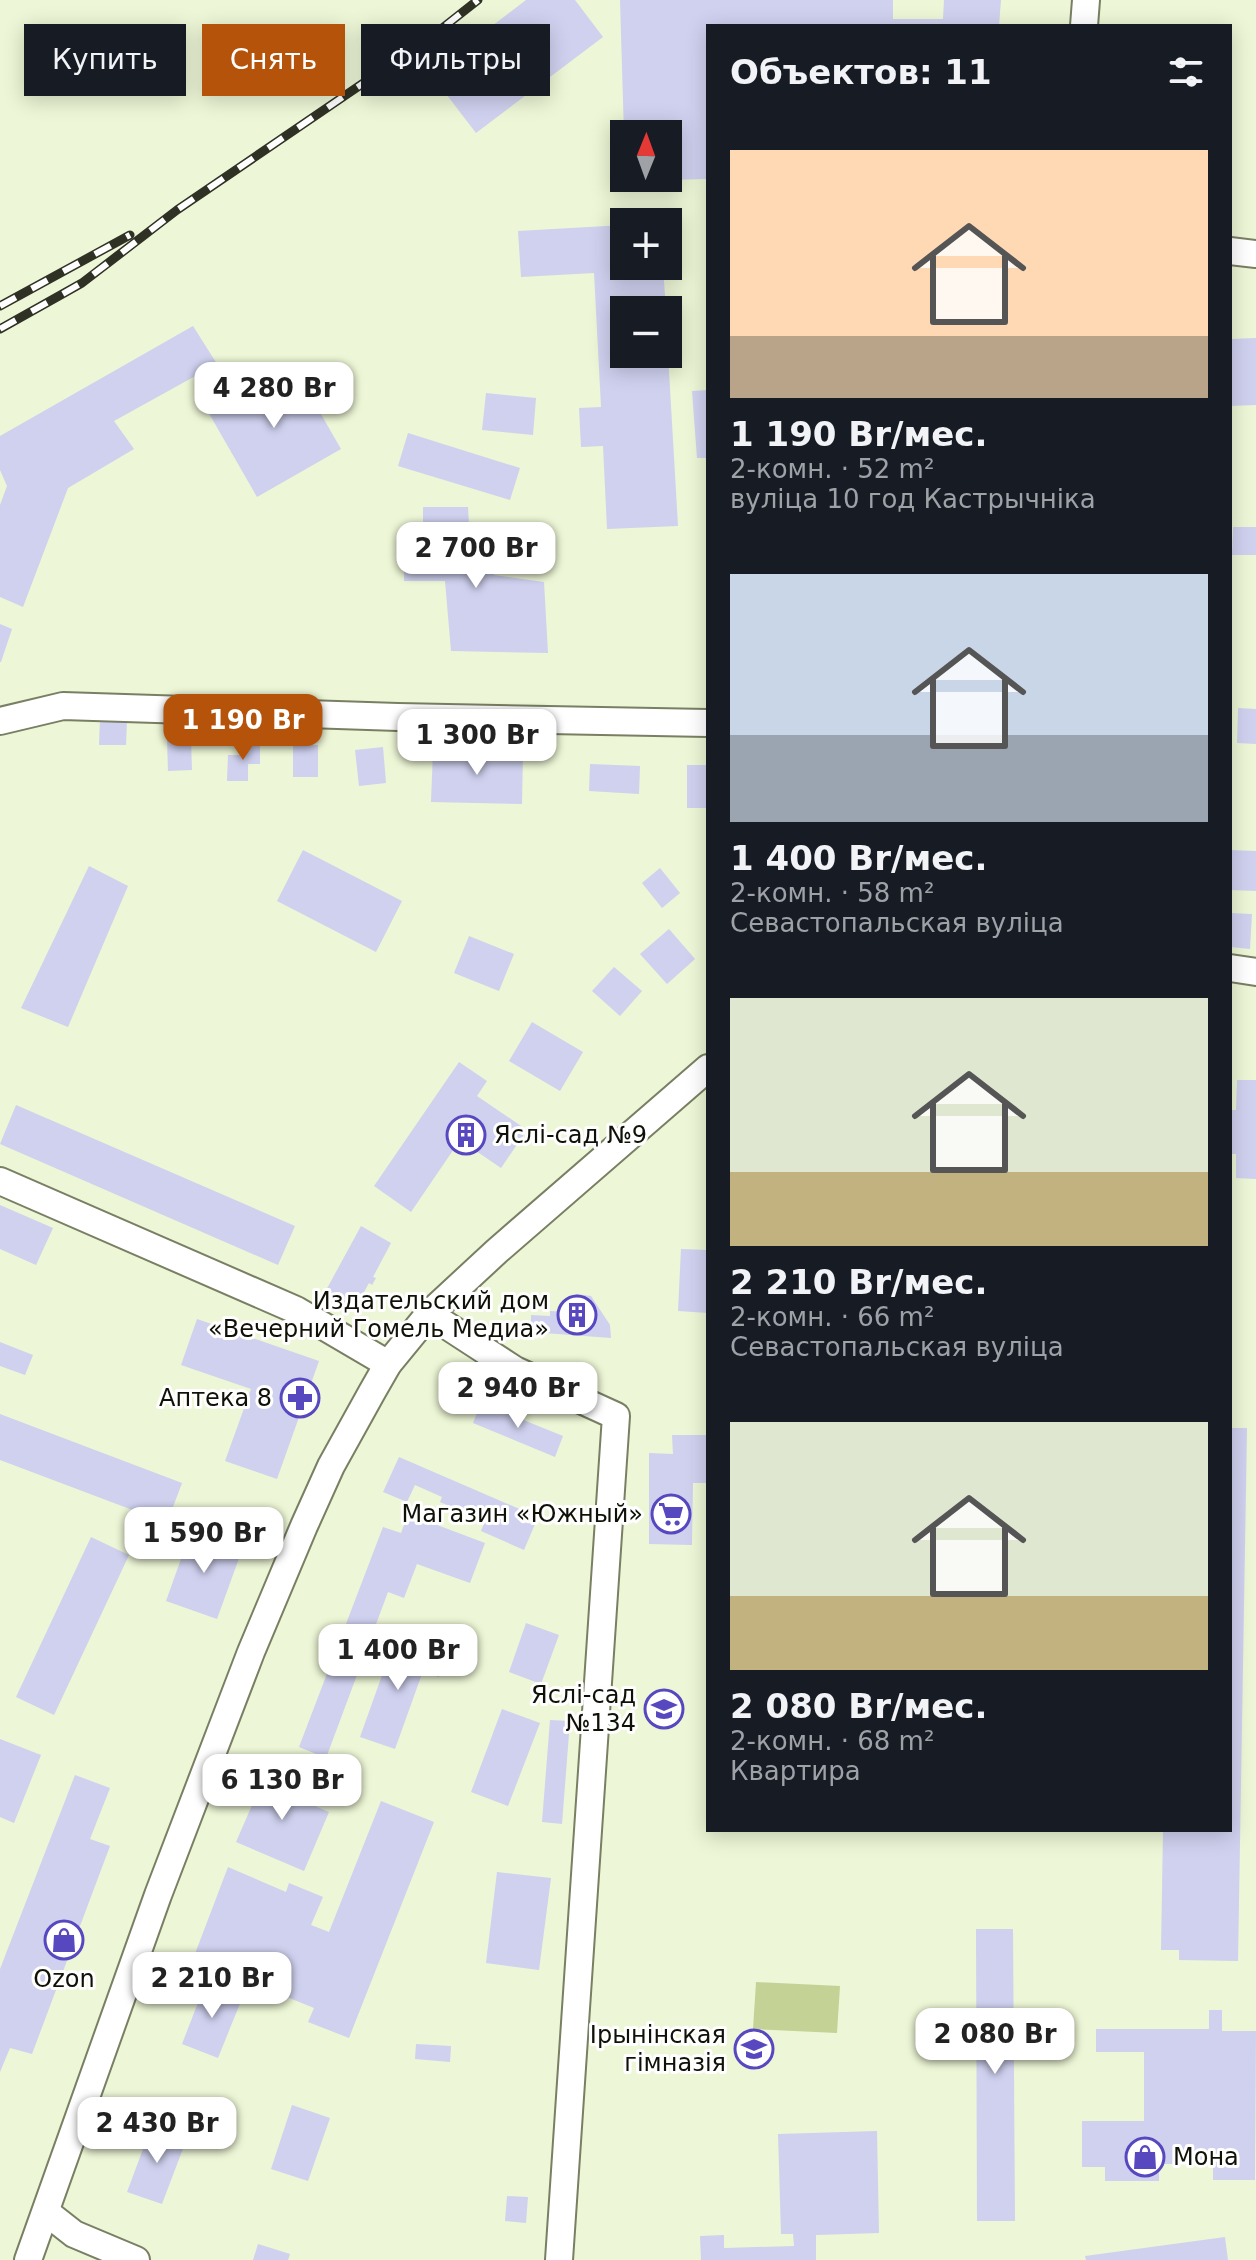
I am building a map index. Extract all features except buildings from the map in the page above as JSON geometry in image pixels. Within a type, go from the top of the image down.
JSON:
[{"type":"street","points":[[1084,24],[1086,0]]},
{"type":"street","points":[[1232,251],[1256,254]]},
{"type":"street","points":[[0,721],[63,706],[706,723]]},
{"type":"street","points":[[1232,968],[1256,972]]},
{"type":"street","points":[[28,2260],[158,1895],[251,1652],[331,1466],[388,1364],[429,1314],[497,1251],[706,1070]]},
{"type":"street","points":[[0,1181],[296,1310],[388,1364]]},
{"type":"street","points":[[429,1314],[515,1370],[616,1416],[559,2260]]},
{"type":"street","points":[[46,2212],[74,2234],[136,2260]]},
{"type":"green space","points":[[756,1982],[840,1986],[837,2033],[753,2029]]},
{"type":"railway","points":[[0,329],[82,283],[177,210],[431,37],[478,0]]},
{"type":"railway","points":[[0,306],[130,235]]},
{"type":"place","name":"Яслі-сад №9","points":[[466,1135]]},
{"type":"place","name":"Издательский дом «Вечерний Гомель Медиа»","points":[[577,1315]]},
{"type":"place","name":"Аптека 8","points":[[300,1398]]},
{"type":"place","name":"Магазин «Южный»","points":[[671,1514]]},
{"type":"place","name":"Яслі-сад №134","points":[[664,1709]]},
{"type":"place","name":"Ozon","points":[[64,1940]]},
{"type":"place","name":"Ірынінская гімназія","points":[[754,2049]]},
{"type":"place","name":"Мона","points":[[1145,2157]]}]
